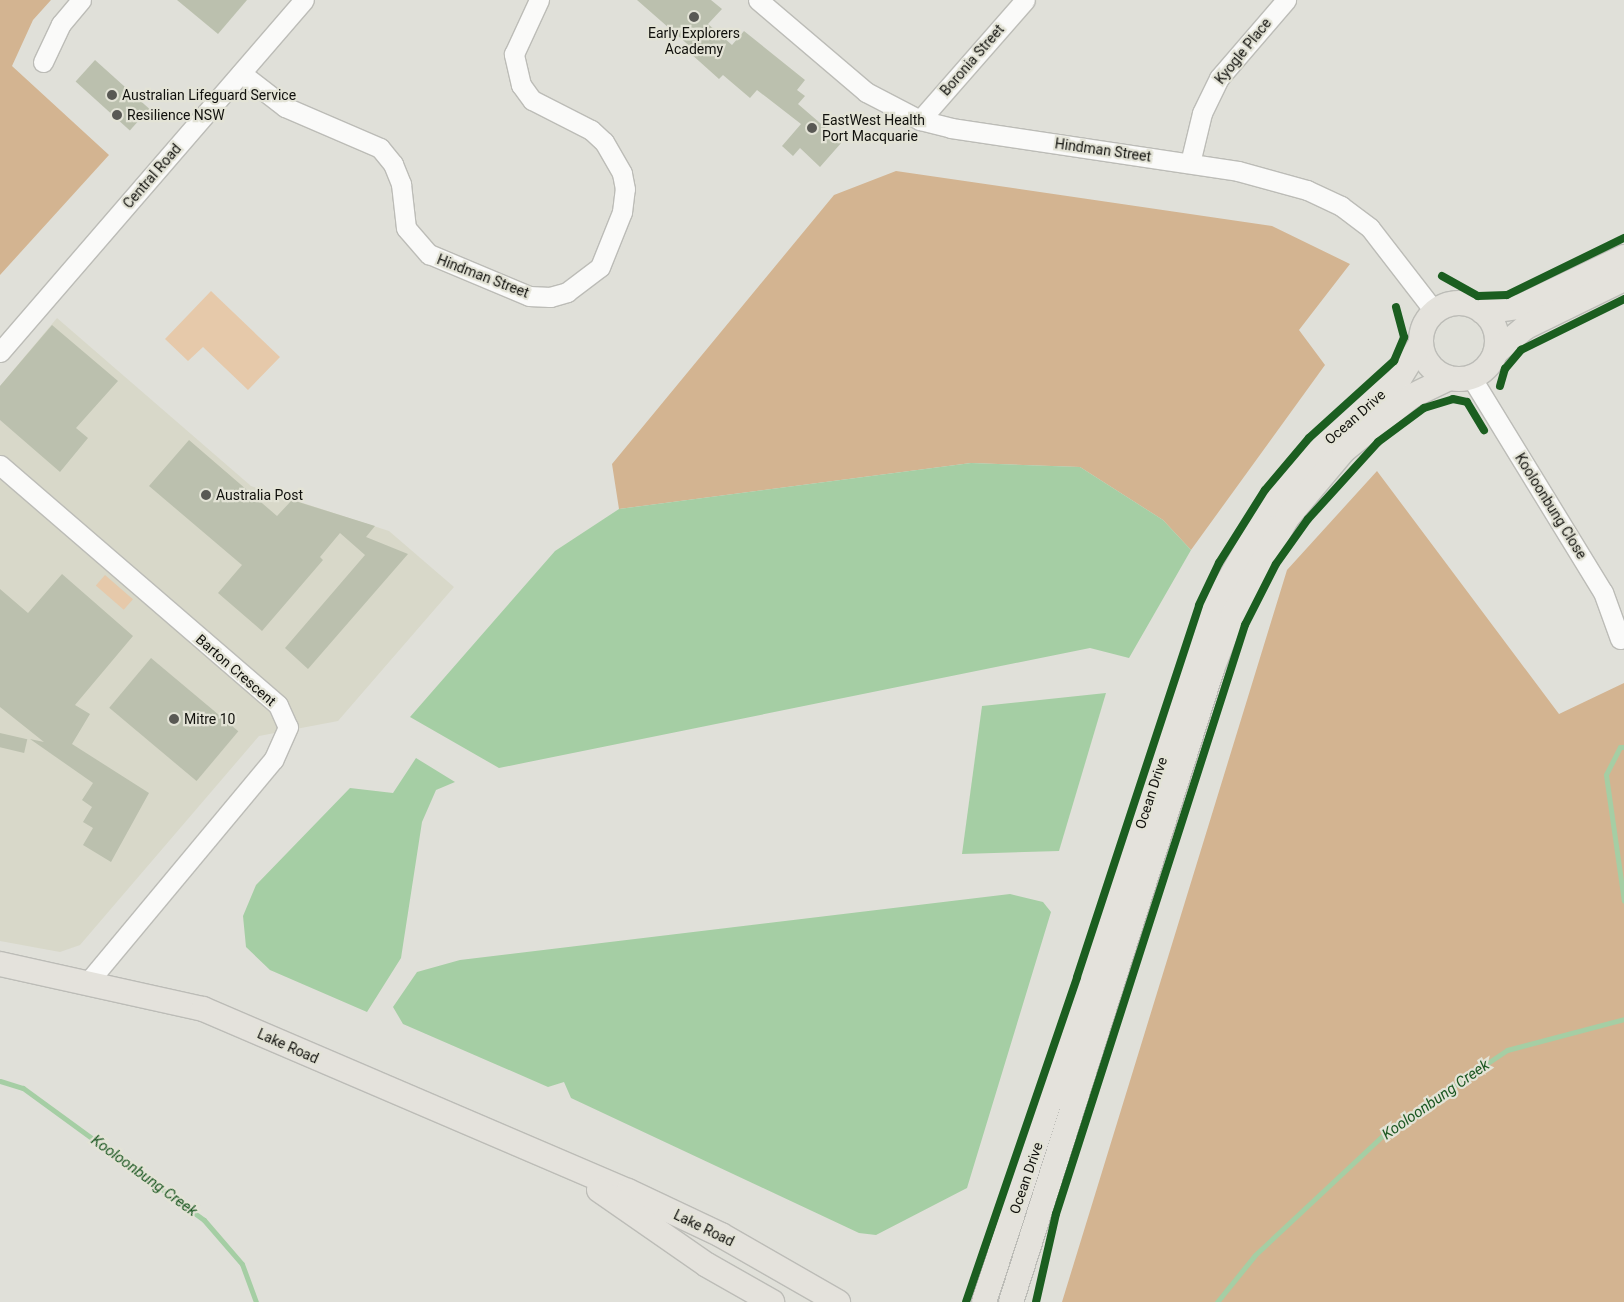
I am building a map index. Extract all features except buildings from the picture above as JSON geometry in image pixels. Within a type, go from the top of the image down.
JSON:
[{"type":"main road","points":[[1624,257],[1519,307],[1483,312],[1459,303],[1435,312],[1424,325],[1421,343],[1429,365],[1460,378],[1482,372],[1496,352],[1526,327],[1624,280]]},
{"type":"main road","points":[[1483,312],[1496,330],[1496,352]]},
{"type":"main road","name":"Ocean Drive","points":[[983,1299],[1194,658],[1217,601],[1272,505],[1326,440],[1399,379],[1421,343]]},
{"type":"main road","name":"Ocean Drive","points":[[1012,1301],[1212,669],[1232,615],[1287,518],[1344,450],[1412,396],[1460,378]]},
{"type":"main road","name":"Lake Road","points":[[0,964],[89,981],[203,1008],[721,1235],[838,1302]]},
{"type":"main road","name":"Lake Road","points":[[564,1166],[707,1265],[772,1302]]},
{"type":"street","points":[[44,62],[61,24],[81,0]]},
{"type":"street","name":"Central Road","points":[[0,352],[304,0]]},
{"type":"street","name":"Hindman Street","points":[[241,73],[285,107],[380,148],[401,184],[406,228],[429,254],[529,296],[550,297],[567,292],[600,267],[622,212],[625,189],[622,172],[604,142],[591,130],[532,100],[521,85],[514,54],[540,0]]},
{"type":"street","name":"Hindman Street","points":[[758,0],[866,92],[920,120],[951,128],[1190,163],[1273,178],[1342,206],[1370,228],[1435,312]]},
{"type":"street","name":"Boronia Street","points":[[920,120],[1025,0]]},
{"type":"street","name":"Kyogle Place","points":[[1190,163],[1202,113],[1219,78],[1286,0]]},
{"type":"street","name":"Kooloonbung Close","points":[[1460,378],[1603,592],[1620,640]]},
{"type":"street","name":"Barton Crescent","points":[[0,465],[278,704],[288,727],[273,760],[89,981]]},
{"type":"shaded area","points":[[0,0],[51,0],[33,20],[12,66],[109,155],[0,275]]},
{"type":"shaded area","points":[[896,171],[1272,226],[1350,264],[1299,330],[1325,365],[1191,550],[1163,520],[1080,467],[971,463],[619,509],[612,464],[834,195]]},
{"type":"shaded area","points":[[211,291],[280,357],[248,390],[203,347],[188,361],[165,339]]},
{"type":"shaded area","points":[[57,318],[251,486],[389,531],[454,587],[338,721],[259,736],[80,945],[60,952],[0,941],[0,386]]},
{"type":"shaded area","points":[[971,463],[1080,467],[1163,520],[1191,550],[1129,658],[1090,648],[499,768],[410,717],[555,551],[619,509]]},
{"type":"shaded area","points":[[1377,471],[1559,714],[1624,683],[1624,1302],[1062,1302],[1287,570]]},
{"type":"shaded area","points":[[105,575],[133,599],[124,610],[96,586]]},
{"type":"shaded area","points":[[1106,693],[1059,851],[962,854],[982,706]]},
{"type":"shaded area","points":[[416,758],[455,782],[436,790],[422,822],[401,958],[367,1012],[270,970],[246,947],[243,916],[256,885],[350,788],[393,793]]},
{"type":"shaded area","points":[[1010,894],[1043,902],[1051,912],[967,1188],[876,1235],[859,1233],[571,1098],[564,1082],[548,1087],[403,1024],[393,1007],[417,972],[460,960]]},
{"type":"waterway","name":"Kooloonbung Creek","points":[[1624,747],[1620,747],[1606,775],[1624,901]]},
{"type":"waterway","name":"Kooloonbung Creek","points":[[1217,1302],[1255,1255],[1392,1127],[1507,1050],[1624,1019]]},
{"type":"waterway","name":"Kooloonbung Creek","points":[[0,1081],[23,1088],[204,1220],[242,1264],[256,1302]]},
{"type":"cycle path","points":[[1442,276],[1478,296],[1507,295],[1624,238]]},
{"type":"cycle path","points":[[1500,386],[1505,369],[1521,350],[1624,299]]},
{"type":"cycle path","points":[[966,1302],[1077,977],[1199,605],[1219,563],[1265,490],[1309,438],[1394,361],[1404,337],[1396,307]]},
{"type":"cycle path","points":[[1036,1302],[1056,1214],[1245,625],[1276,564],[1308,519],[1378,442],[1424,408],[1453,399],[1467,402],[1484,430]]},
{"type":"place","name":"Early Explorers Academy","points":[[694,17]]},
{"type":"place","name":"Australian Lifeguard Service","points":[[112,95]]},
{"type":"place","name":"Resilience NSW","points":[[117,115]]},
{"type":"place","name":"EastWest Health Port Macquarie","points":[[812,128]]},
{"type":"place","name":"Australia Post","points":[[206,495]]},
{"type":"place","name":"Mitre 10","points":[[174,719]]}]
